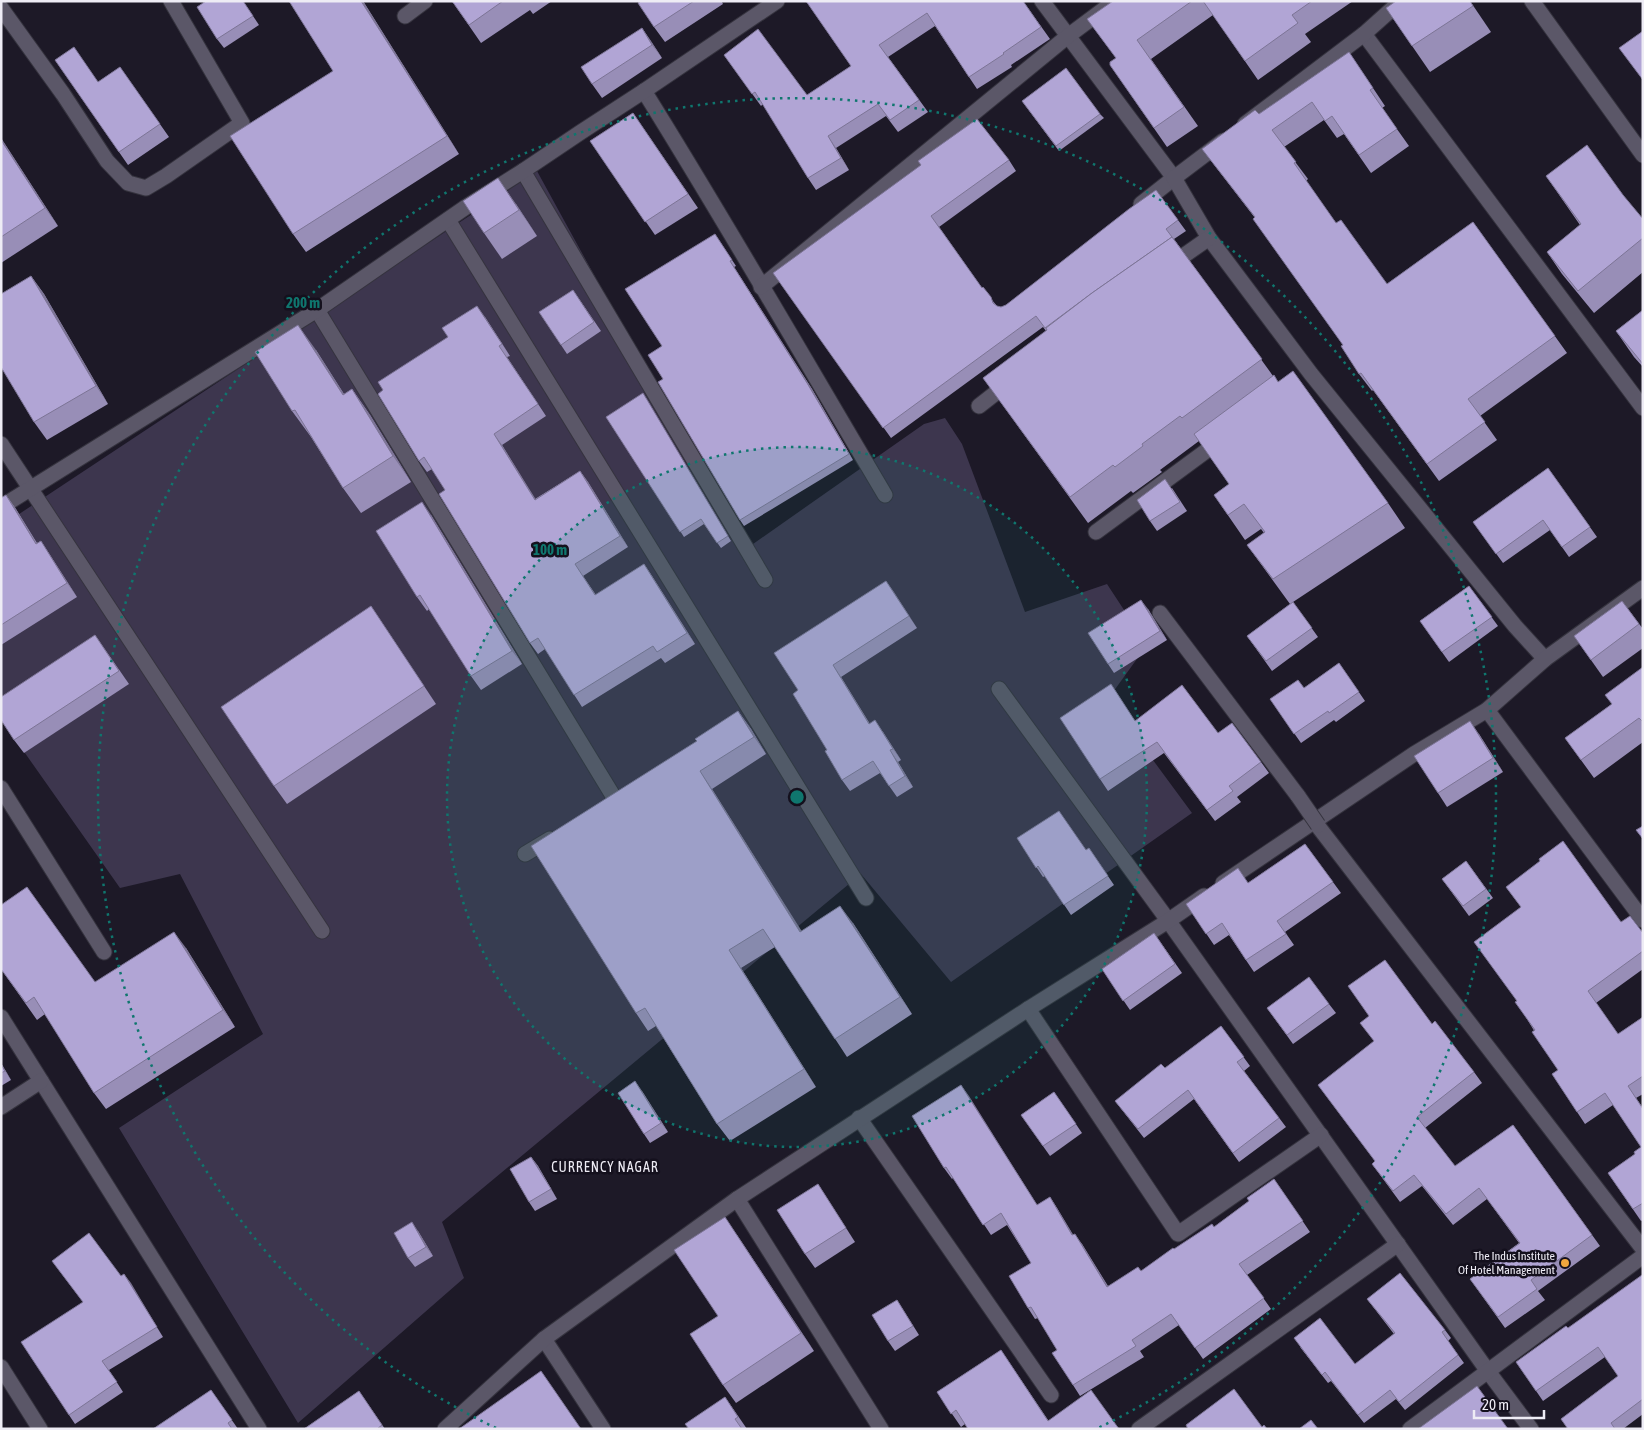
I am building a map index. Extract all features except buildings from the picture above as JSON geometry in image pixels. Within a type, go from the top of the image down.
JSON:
[{"type":"street","points":[[1,8],[63,94],[107,161],[128,183],[146,188],[242,123],[171,1]]},
{"type":"street","points":[[405,16],[425,1]]},
{"type":"street","points":[[1,507],[317,310],[448,220],[777,1]]},
{"type":"street","points":[[1042,1],[1174,178],[1209,238],[1311,374],[1515,626],[1545,659]]},
{"type":"street","points":[[761,286],[1068,36],[1115,1]]},
{"type":"street","points":[[1129,214],[1364,34],[1401,1]]},
{"type":"street","points":[[1532,1],[1643,155]]},
{"type":"street","points":[[1364,34],[1643,408]]},
{"type":"street","points":[[644,91],[706,190],[886,495]]},
{"type":"street","points":[[524,171],[765,580]]},
{"type":"street","points":[[448,220],[866,898]]},
{"type":"street","points":[[1161,272],[1209,238]]},
{"type":"street","points":[[317,310],[611,801],[630,788]]},
{"type":"street","points":[[979,406],[1026,370]]},
{"type":"street","points":[[1296,384],[1311,374]]},
{"type":"street","points":[[1096,532],[1230,434]]},
{"type":"street","points":[[1,444],[322,931]]},
{"type":"street","points":[[445,1429],[544,1339],[737,1199],[1165,917],[1316,823],[1414,754],[1487,710],[1545,659],[1641,593]]},
{"type":"street","points":[[1160,613],[1298,796],[1316,823],[1643,1249]]},
{"type":"street","points":[[999,689],[1165,917],[1531,1429]]},
{"type":"street","points":[[734,720],[750,709]]},
{"type":"street","points":[[1487,710],[1643,920]]},
{"type":"street","points":[[1,788],[104,952]]},
{"type":"street","points":[[525,854],[566,829]]},
{"type":"street","points":[[1028,1009],[1178,1234],[1320,1135]]},
{"type":"street","points":[[1,1017],[259,1429]]},
{"type":"street","points":[[1,1107],[41,1081]]},
{"type":"street","points":[[859,1118],[1051,1395]]},
{"type":"street","points":[[737,1199],[881,1429]]},
{"type":"street","points":[[1139,1429],[1398,1244]]},
{"type":"street","points":[[1410,1429],[1643,1256]]},
{"type":"street","points":[[544,1339],[603,1429]]},
{"type":"street","points":[[1,1367],[40,1429]]},
{"type":"shaded area","points":[[537,171],[706,479],[753,544],[924,424],[945,418],[962,444],[1025,612],[1107,584],[1147,645],[1108,699],[1192,813],[951,982],[861,874],[442,1222],[464,1278],[298,1423],[119,1128],[263,1034],[180,874],[120,888],[1,719],[1,526]]},
{"type":"place","name":"The Indus Institute Of Hotel Management","points":[[1565,1263]]},
{"type":"district","name":"CURRENCY NAGAR","points":[[605,1167]]}]
